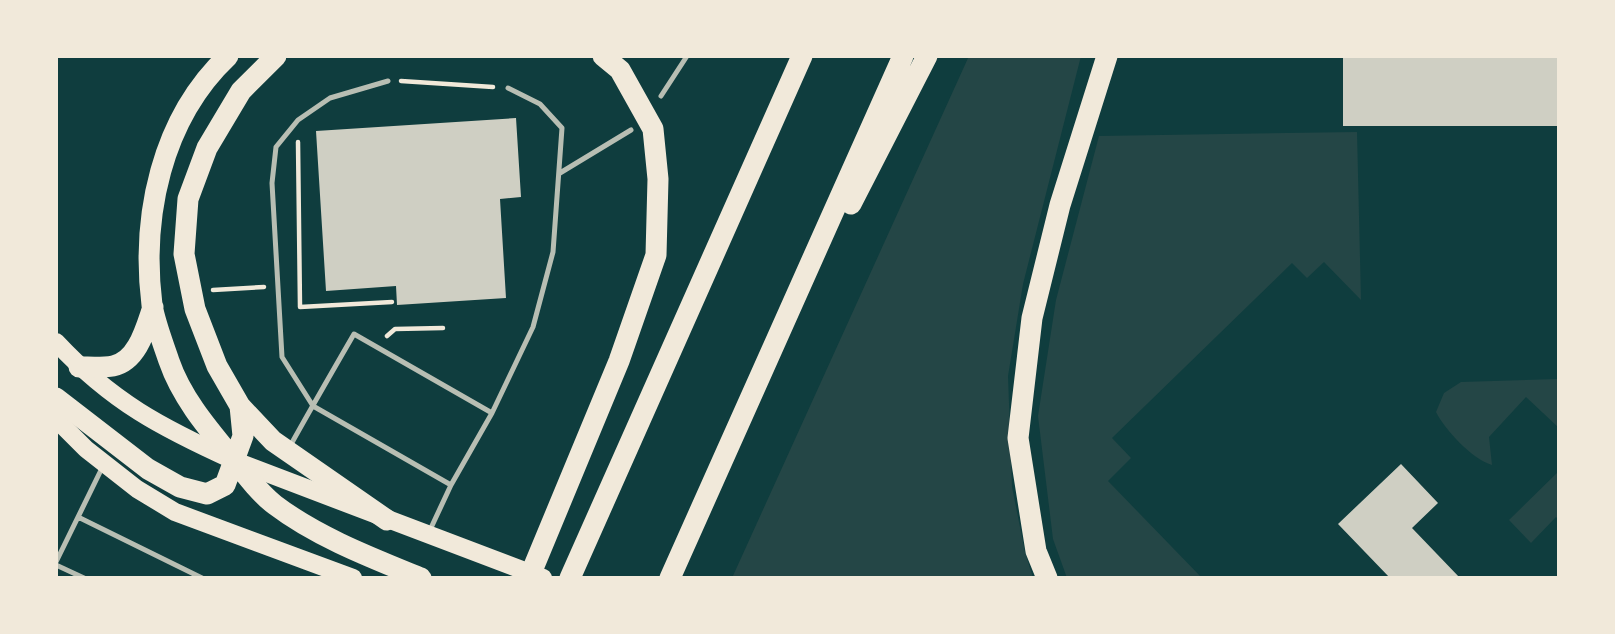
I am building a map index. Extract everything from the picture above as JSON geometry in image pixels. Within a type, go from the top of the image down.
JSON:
[{"type":"highway","points":[[229,56],[193,100],[170,143],[157,185],[149,237],[153,307],[170,363],[197,415],[274,504],[321,533],[421,578]]},
{"type":"highway","points":[[276,56],[240,91],[207,148],[188,199],[184,254],[195,309],[217,366],[240,406],[273,441],[387,520]]},
{"type":"highway","points":[[529,578],[619,361],[656,255],[658,179],[653,129],[620,70],[603,56]]},
{"type":"highway","points":[[570,578],[802,56]]},
{"type":"highway","points":[[670,578],[902,56]]},
{"type":"highway","points":[[748,405],[927,56]]},
{"type":"highway","points":[[1047,578],[1035,551],[1018,438],[1032,318],[1060,205],[1107,56]]},
{"type":"highway","points":[[79,367],[116,366],[131,354],[140,342],[153,307]]},
{"type":"highway","points":[[56,398],[148,469],[180,487],[207,494],[225,485],[235,461],[243,436],[240,406]]},
{"type":"main road","points":[[56,342],[79,367],[125,405],[153,422],[235,461],[543,578]]},
{"type":"main road","points":[[57,420],[104,464],[137,489],[175,512],[353,578]]},
{"type":"lane","points":[[661,96],[687,56]]},
{"type":"lane","points":[[388,81],[330,98],[298,120],[276,147],[272,183],[282,358],[313,406],[451,485]]},
{"type":"lane","points":[[428,535],[451,485],[492,413],[533,327],[553,253],[562,128],[540,104],[508,88]]},
{"type":"lane","points":[[560,173],[631,130]]},
{"type":"lane","points":[[287,451],[354,334],[492,413]]},
{"type":"lane","points":[[84,578],[56,563],[104,464]]},
{"type":"lane","points":[[78,517],[202,578]]},
{"type":"path","points":[[388,81],[508,88]]},
{"type":"path","points":[[298,120],[300,307],[392,302]]},
{"type":"path","points":[[213,290],[300,285]]},
{"type":"path","points":[[376,346],[395,329],[443,328]]},
{"type":"shaded area","points":[[969,56],[1081,56],[1023,284],[1008,376],[1012,487],[1033,578],[732,578]]},
{"type":"shaded area","points":[[1357,132],[1361,300],[1324,262],[1307,278],[1292,263],[1112,438],[1131,458],[1108,481],[1202,578],[1067,578],[1053,539],[1038,416],[1056,300],[1099,136]]},
{"type":"shaded area","points":[[1559,379],[1559,428],[1526,397],[1489,437],[1492,465],[1476,457],[1460,443],[1436,412],[1444,393],[1461,382]]},
{"type":"shaded area","points":[[1559,471],[1559,520],[1556,517],[1531,543],[1509,520]]},
{"type":"building","points":[[1343,56],[1558,56],[1559,126],[1343,126]]},
{"type":"building","points":[[516,118],[521,197],[500,199],[506,298],[397,305],[396,286],[326,291],[316,131]]},
{"type":"building","points":[[1401,464],[1438,503],[1412,528],[1460,578],[1390,578],[1338,524]]}]
